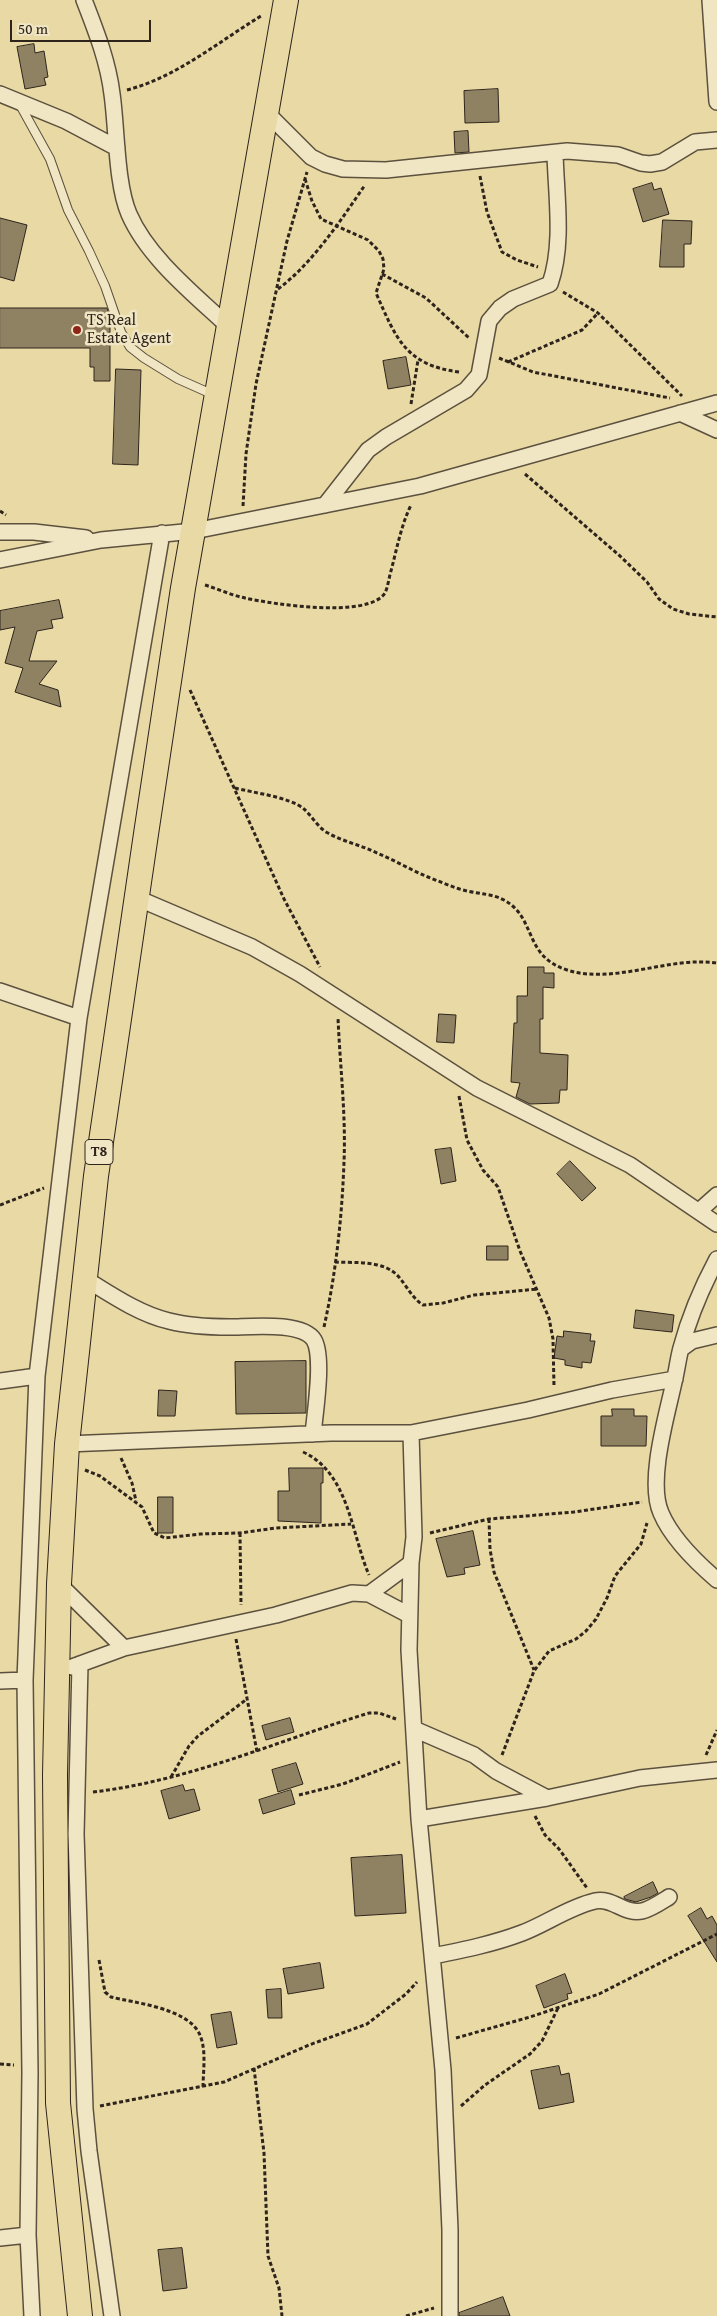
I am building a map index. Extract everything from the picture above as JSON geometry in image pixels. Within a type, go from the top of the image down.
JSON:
[{"type":"main road","name":"T8","points":[[80,2316],[58,2102],[55,1857],[57,1673],[59,1584],[66,1453],[96,1176],[185,578],[286,1]]},
{"type":"street","points":[[84,0],[106,60],[129,214],[143,238],[170,270],[230,327]]},
{"type":"street","points":[[710,0],[717,102]]},
{"type":"street","points":[[0,94],[66,122],[118,148]]},
{"type":"street","points":[[267,113],[311,157],[325,164],[343,169],[376,170],[567,151],[618,155],[650,164],[662,162],[696,142],[717,140]]},
{"type":"street","points":[[325,504],[368,450],[466,390],[479,375],[490,321],[500,308],[552,278],[557,250],[555,152]]},
{"type":"street","points":[[0,560],[101,540],[162,533],[194,532],[420,486],[512,462],[691,407],[717,403]]},
{"type":"street","points":[[691,407],[717,430]]},
{"type":"street","points":[[0,532],[34,532],[101,540]]},
{"type":"street","points":[[32,2316],[28,2235],[30,2073],[13,1680],[37,1376],[79,1018],[162,533]]},
{"type":"street","points":[[137,898],[252,947],[300,974],[337,1000],[456,1076],[531,1117],[630,1165],[717,1224]]},
{"type":"street","points":[[0,991],[79,1018]]},
{"type":"street","points":[[699,1211],[717,1195]]},
{"type":"street","points":[[717,1259],[708,1275],[681,1349],[657,1466],[655,1500],[676,1536],[699,1564],[717,1580]]},
{"type":"street","points":[[84,1278],[147,1313],[169,1321],[228,1327],[286,1327],[305,1332],[313,1339],[318,1357],[313,1434]]},
{"type":"street","points":[[681,1349],[692,1341],[717,1335]]},
{"type":"street","points":[[0,1381],[37,1376]]},
{"type":"street","points":[[66,1453],[115,1443],[313,1434],[411,1433],[675,1378]]},
{"type":"street","points":[[411,1433],[414,1537],[411,1563],[409,1650],[419,1819],[442,2042],[450,2230],[450,2310]]},
{"type":"street","points":[[57,1673],[124,1648],[238,1624],[352,1593],[372,1592],[411,1563]]},
{"type":"street","points":[[59,1584],[124,1648]]},
{"type":"street","points":[[372,1592],[409,1615]]},
{"type":"street","points":[[80,1664],[76,1834],[85,2109],[112,2316]]},
{"type":"street","points":[[414,1729],[474,1755],[496,1771],[546,1798]]},
{"type":"street","points":[[419,1819],[546,1798],[640,1778],[717,1770]]},
{"type":"street","points":[[433,1960],[521,1934],[581,1905],[598,1900],[607,1901],[635,1912],[643,1911],[669,1897]]},
{"type":"street","points":[[0,2238],[28,2235]]},
{"type":"lane","points":[[18,101],[50,159],[68,210],[89,251],[121,332],[130,347],[178,379],[218,397]]},
{"type":"lane","points":[[0,1686],[13,1680]]},
{"type":"path","points":[[112,94],[143,86],[177,68],[286,1]]},
{"type":"path","points":[[242,522],[246,454],[256,384],[287,241],[311,157]]},
{"type":"path","points":[[478,161],[487,212],[502,252],[552,278],[598,313],[691,407]]},
{"type":"path","points":[[277,289],[294,278],[376,170]]},
{"type":"path","points":[[305,178],[321,219],[368,240],[379,251],[383,259],[384,269],[376,293],[401,346],[418,360],[432,366],[479,375]]},
{"type":"path","points":[[382,274],[426,298],[484,349],[507,363],[533,372],[691,407]]},
{"type":"path","points":[[507,363],[582,330],[598,313]]},
{"type":"path","points":[[406,426],[415,390],[418,360]]},
{"type":"path","points":[[512,462],[620,556],[647,582],[659,599],[673,609],[689,614],[717,617]]},
{"type":"path","points":[[185,578],[243,598],[281,605],[325,608],[348,607],[378,600],[385,592],[401,530],[420,486]]},
{"type":"path","points":[[188,686],[236,788],[284,898],[322,969]]},
{"type":"path","points":[[236,788],[282,800],[303,808],[325,832],[375,852],[428,877],[466,891],[495,896],[505,900],[518,910],[538,952],[549,962],[568,971],[604,974],[699,962],[717,963]]},
{"type":"path","points":[[318,1357],[331,1297],[344,1161],[343,1087],[337,1000]]},
{"type":"path","points":[[456,1076],[467,1140],[484,1170],[498,1187],[520,1251],[549,1318],[553,1339],[554,1404]]},
{"type":"path","points":[[0,1205],[60,1181]]},
{"type":"path","points":[[335,1262],[372,1264],[385,1267],[397,1275],[415,1300],[423,1305],[443,1303],[474,1295],[538,1289]]},
{"type":"path","points":[[115,1443],[132,1483],[136,1501]]},
{"type":"path","points":[[298,1450],[318,1461],[333,1478],[346,1506],[372,1592]]},
{"type":"path","points":[[66,1453],[136,1501],[148,1515],[154,1533],[165,1538],[200,1534],[240,1534],[276,1528],[351,1524]]},
{"type":"path","points":[[414,1537],[488,1519],[574,1512],[655,1500],[641,1544],[615,1576],[607,1598],[596,1619],[576,1639],[549,1650],[534,1671],[496,1771]]},
{"type":"path","points":[[488,1519],[494,1572],[534,1671]]},
{"type":"path","points":[[240,1534],[238,1624],[257,1752]]},
{"type":"path","points":[[171,1777],[198,1736],[248,1698]]},
{"type":"path","points":[[77,1793],[120,1788],[171,1777],[257,1752],[369,1713],[392,1716],[414,1729]]},
{"type":"path","points":[[700,1771],[717,1730]]},
{"type":"path","points":[[299,1796],[343,1784],[399,1764],[415,1752]]},
{"type":"path","points":[[527,1800],[545,1835],[559,1849],[573,1871],[598,1900]]},
{"type":"path","points":[[80,1930],[98,1959],[105,1992],[110,1997],[166,2010],[189,2023],[199,2032],[203,2047],[203,2088]]},
{"type":"path","points":[[442,2042],[558,2008],[622,1984],[717,1934]]},
{"type":"path","points":[[85,2109],[119,2101],[203,2088],[224,2082],[254,2068],[367,2024],[406,1994],[433,1960]]},
{"type":"path","points":[[445,2120],[485,2085],[530,2054],[542,2041],[558,2008]]},
{"type":"path","points":[[254,2068],[264,2153],[268,2256],[279,2288],[282,2316]]},
{"type":"path","points":[[406,2316],[450,2310]]},
{"type":"building","points":[[34,44],[35,53],[44,51],[48,77],[44,78],[46,85],[25,89],[17,47]]},
{"type":"building","points":[[498,89],[499,122],[465,123],[464,91]]},
{"type":"building","points":[[468,131],[469,152],[455,153],[454,132]]},
{"type":"building","points":[[652,183],[654,190],[661,188],[669,214],[643,222],[633,189]]},
{"type":"building","points":[[0,218],[27,225],[14,281],[0,277]]},
{"type":"building","points":[[663,220],[692,221],[691,244],[684,244],[684,267],[660,267]]},
{"type":"building","points":[[0,308],[107,308],[110,318],[110,381],[94,381],[94,367],[90,367],[90,348],[0,348]]},
{"type":"building","points":[[406,357],[411,385],[388,389],[383,361]]},
{"type":"building","points":[[116,369],[141,370],[138,465],[113,464]]},
{"type":"building","points":[[59,600],[63,618],[51,620],[53,628],[37,631],[29,661],[57,661],[39,684],[58,690],[61,707],[15,692],[23,668],[5,663],[15,627],[0,630],[0,611]]},
{"type":"building","points":[[528,967],[544,967],[544,973],[554,973],[554,988],[543,987],[543,1019],[540,1019],[540,1053],[568,1055],[567,1090],[560,1090],[559,1103],[530,1104],[516,1097],[520,1083],[511,1082],[514,1023],[517,1023],[517,996],[527,996]]},
{"type":"building","points":[[439,1014],[456,1015],[454,1043],[437,1042]]},
{"type":"building","points":[[451,1148],[456,1181],[441,1184],[435,1150]]},
{"type":"building","points":[[570,1161],[596,1188],[582,1201],[557,1174]]},
{"type":"building","points":[[487,1246],[508,1246],[508,1260],[487,1260]]},
{"type":"building","points":[[636,1310],[674,1315],[672,1332],[634,1328]]},
{"type":"building","points":[[564,1331],[591,1334],[590,1341],[595,1341],[591,1363],[582,1362],[582,1368],[565,1365],[565,1360],[554,1358],[557,1336],[563,1337]]},
{"type":"building","points":[[306,1361],[306,1413],[236,1414],[235,1362]]},
{"type":"building","points":[[159,1390],[177,1391],[175,1416],[158,1416]]},
{"type":"building","points":[[612,1409],[634,1409],[634,1416],[647,1416],[646,1446],[601,1446],[601,1416],[612,1416]]},
{"type":"building","points":[[289,1468],[323,1468],[321,1523],[278,1521],[278,1491],[289,1491]]},
{"type":"building","points":[[158,1497],[173,1497],[173,1533],[158,1533]]},
{"type":"building","points":[[473,1531],[480,1565],[464,1568],[465,1574],[447,1577],[436,1539]]},
{"type":"building","points":[[290,1718],[294,1732],[266,1740],[262,1726]]},
{"type":"building","points":[[296,1763],[303,1784],[278,1792],[272,1770]]},
{"type":"building","points":[[183,1785],[185,1791],[194,1789],[200,1810],[169,1819],[161,1791]]},
{"type":"building","points":[[291,1790],[295,1804],[263,1814],[259,1800]]},
{"type":"building","points":[[402,1855],[406,1913],[355,1916],[351,1858]]},
{"type":"building","points":[[653,1882],[658,1893],[636,1902],[625,1899],[624,1897]]},
{"type":"building","points":[[701,1908],[707,1919],[712,1916],[717,1925],[717,1962],[688,1916]]},
{"type":"building","points":[[320,1963],[324,1988],[288,1994],[283,1969]]},
{"type":"building","points":[[565,1974],[572,1993],[567,1994],[568,1999],[544,2008],[536,1986]]},
{"type":"building","points":[[281,1989],[282,2018],[268,2018],[266,1990]]},
{"type":"building","points":[[231,2012],[237,2044],[217,2048],[211,2015]]},
{"type":"building","points":[[559,2066],[561,2075],[569,2073],[574,2102],[539,2109],[531,2071]]},
{"type":"building","points":[[182,2248],[187,2288],[163,2291],[158,2250]]},
{"type":"building","points":[[503,2297],[510,2316],[459,2316],[459,2313]]},
{"type":"place","name":"TS Real Estate Agent","points":[[77,330]]}]
